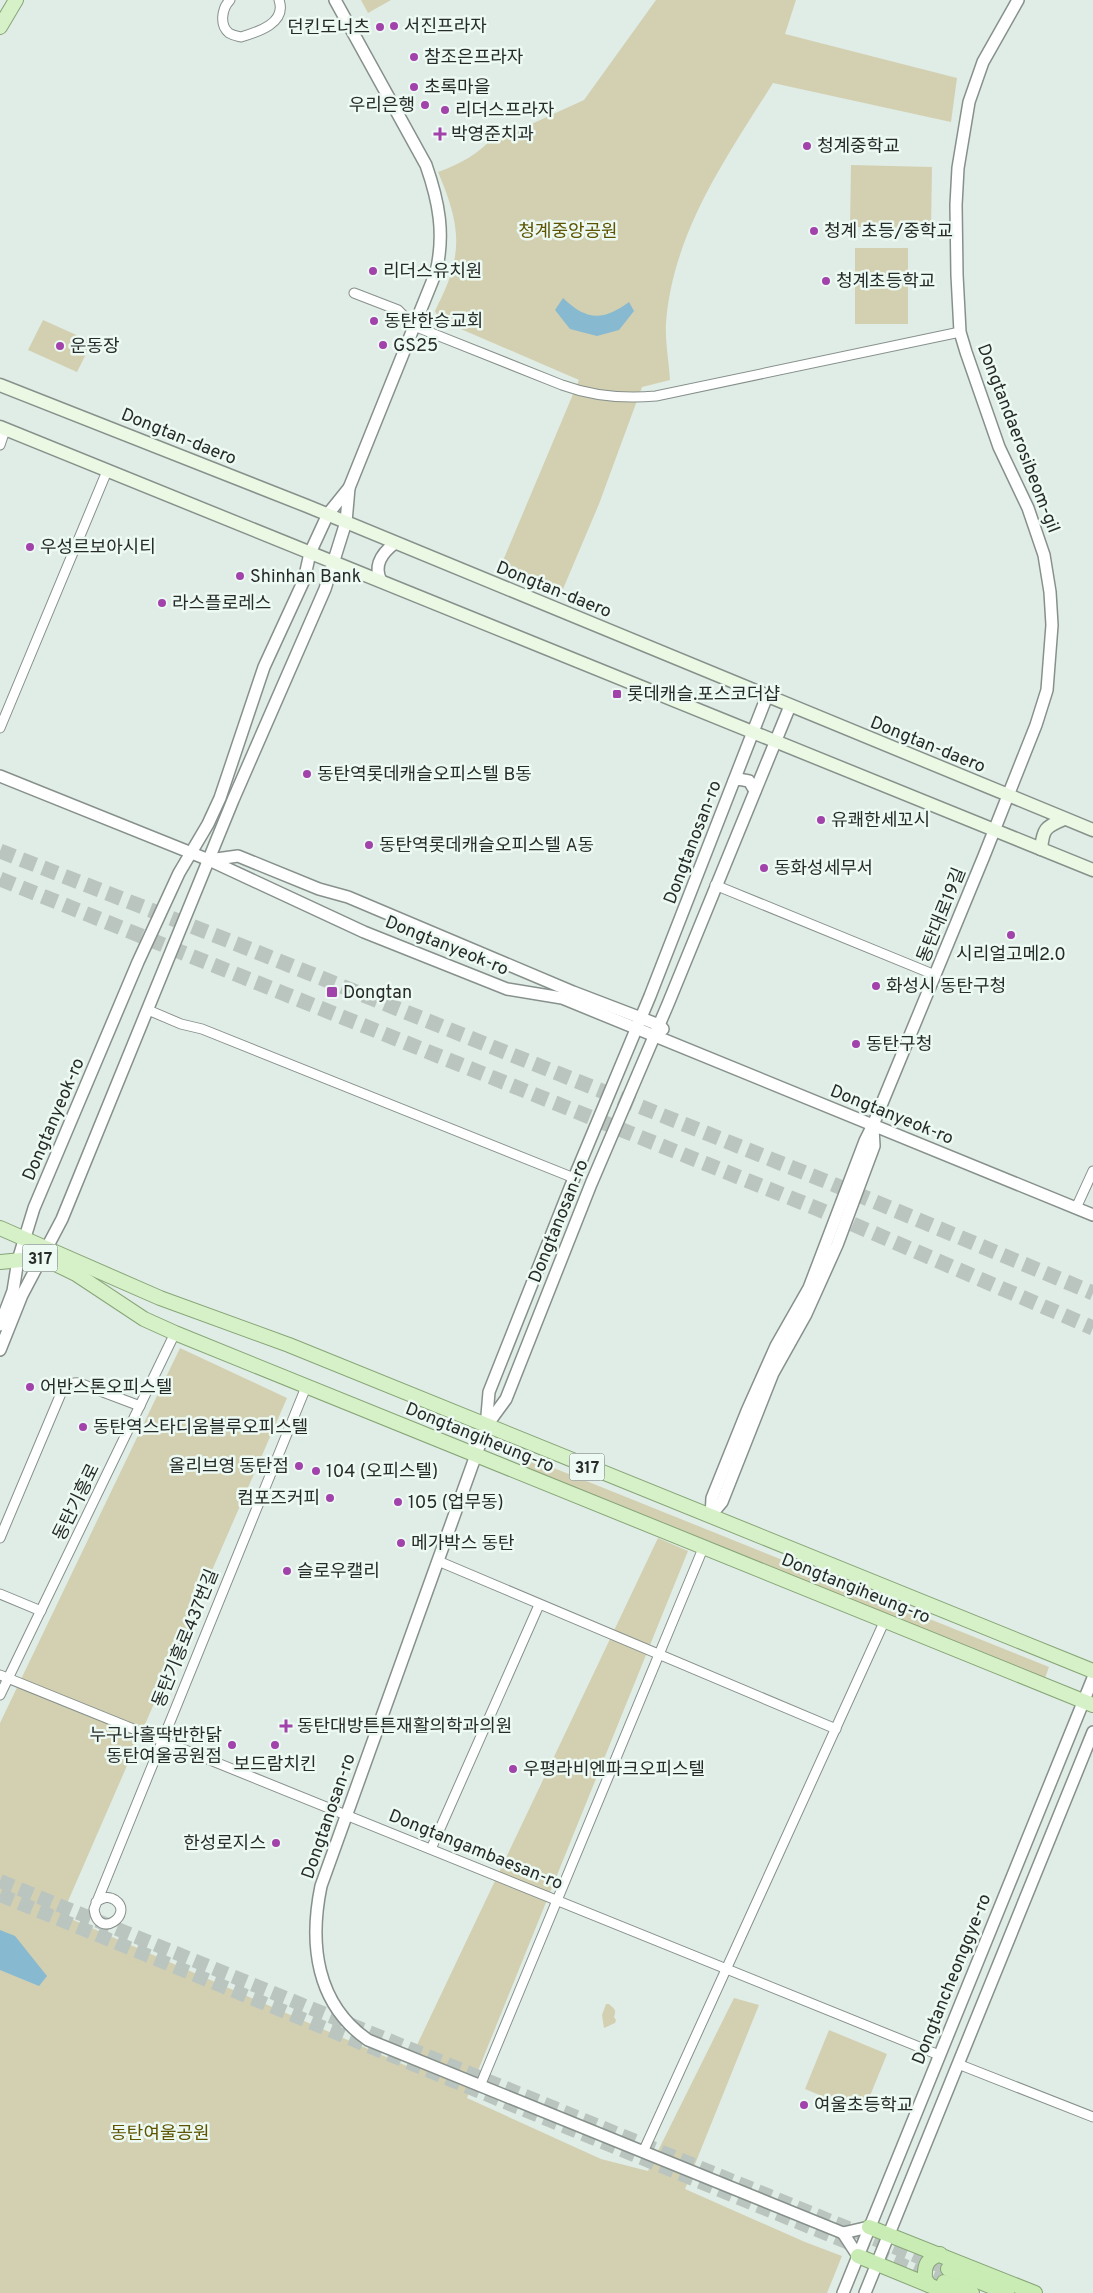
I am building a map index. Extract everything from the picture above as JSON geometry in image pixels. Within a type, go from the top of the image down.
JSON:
[{"type":"highway","points":[[869,2227],[1036,2293]]},
{"type":"highway","points":[[929,2286],[925,2278],[926,2264],[930,2259],[940,2254]]},
{"type":"highway","points":[[858,2256],[929,2286],[947,2281],[1007,2293]]},
{"type":"highway","points":[[947,2281],[972,2293]]},
{"type":"main road","points":[[0,27],[16,0]]},
{"type":"main road","name":"Dongtan-daero","points":[[0,384],[328,514],[1093,830]]},
{"type":"main road","points":[[3,428],[1093,870]]},
{"type":"main road","points":[[1041,849],[1043,832],[1051,824],[1064,819]]},
{"type":"main road","name":"Dongtangiheung-ro","points":[[0,1228],[24,1238],[144,1319],[175,1333],[1088,1703]]},
{"type":"main road","name":"Dongtangiheung-ro","points":[[0,1262],[18,1260],[45,1253],[160,1298],[289,1345],[486,1427],[1093,1671]]},
{"type":"street","points":[[230,0],[224,9],[222,22],[228,32],[241,38],[276,21],[281,11],[279,0]]},
{"type":"street","points":[[0,1350],[22,1294],[62,1219],[233,800],[325,588],[346,522],[349,488],[436,272],[441,229],[439,205],[426,165],[335,0]]},
{"type":"street","name":"Dongtandaerosibeom-gil","points":[[994,830],[1036,726],[1047,690],[1051,657],[1050,592],[1044,555],[1028,508],[999,447],[960,332],[956,206],[958,168],[968,102],[983,62],[1018,0]]},
{"type":"street","points":[[354,293],[398,310],[414,326],[579,391],[610,396],[638,397],[681,391],[960,332]]},
{"type":"street","points":[[0,445],[3,428]]},
{"type":"street","points":[[0,728],[107,470]]},
{"type":"street","points":[[328,514],[349,488]]},
{"type":"street","name":"Dongtanyeok-ro","points":[[0,1325],[13,1291],[18,1260],[34,1208],[138,962],[179,873],[220,798],[264,667],[304,580],[310,553],[328,514]]},
{"type":"street","points":[[381,581],[377,573],[378,562],[384,551],[395,543]]},
{"type":"street","name":"Dongtanosan-ro","points":[[767,696],[639,1023],[574,1178],[489,1392],[486,1427],[322,1886],[316,1911],[316,1950],[322,1978],[333,2003],[351,2028],[368,2040],[843,2233]]},
{"type":"street","name":"Dongtanosan-ro","points":[[486,1427],[506,1399],[591,1184],[657,1030],[790,706]]},
{"type":"street","name":"Dongtanyeok-ro","points":[[0,776],[209,860],[230,872],[364,932],[507,989],[562,998],[657,1030],[678,1044],[1093,1215]]},
{"type":"street","points":[[734,781],[738,779],[749,781],[755,791]]},
{"type":"street","points":[[220,798],[233,800]]},
{"type":"street","name":"동탄대로19길","points":[[873,1125],[994,830]]},
{"type":"street","name":"Dongtanyeok-ro","points":[[209,860],[238,856],[289,877],[348,897],[573,992],[639,1023]]},
{"type":"street","points":[[282,894],[289,877]]},
{"type":"street","points":[[715,885],[935,975]]},
{"type":"street","points":[[148,1010],[181,1024],[202,1029],[574,1178]]},
{"type":"street","points":[[711,1516],[722,1502],[773,1373],[806,1314],[836,1245],[874,1146],[873,1125]]},
{"type":"street","points":[[1076,1208],[1093,1171]]},
{"type":"street","name":"동탄기흥로","points":[[0,1695],[4,1677],[41,1611],[175,1333]]},
{"type":"street","points":[[0,1538],[62,1391],[67,1385],[72,1382],[79,1382],[140,1406]]},
{"type":"street","name":"동탄기흥로437번길","points":[[96,1902],[306,1387]]},
{"type":"street","points":[[480,2086],[657,1655],[704,1546]]},
{"type":"street","points":[[438,1561],[836,1729]]},
{"type":"street","points":[[0,1594],[41,1611]]},
{"type":"street","points":[[431,1848],[539,1605]]},
{"type":"street","points":[[643,2152],[885,1620]]},
{"type":"street","name":"Dongtangambaesan-ro","points":[[4,1677],[431,1848],[939,2055]]},
{"type":"street","name":"Dongtancheonggye-ro","points":[[843,2293],[939,2055],[1088,1703],[1093,1678]]},
{"type":"street","points":[[864,2293],[1093,1732]]},
{"type":"street","points":[[109,1897],[112,1864]]},
{"type":"street","points":[[109,1897],[115,1900],[120,1905],[118,1919],[112,1923],[101,1922],[95,1916],[96,1902],[102,1898],[109,1897]]},
{"type":"street","points":[[958,2064],[1093,2117]]},
{"type":"street","points":[[858,2256],[843,2233],[869,2227]]},
{"type":"green space","points":[[361,0],[391,0],[368,13]]},
{"type":"green space","name":"청계중앙공원","points":[[656,0],[796,0],[785,34],[957,78],[951,122],[773,83],[720,168],[704,197],[691,227],[679,258],[671,290],[666,323],[670,380],[642,387],[599,504],[563,589],[502,563],[579,380],[440,320],[435,311],[454,263],[456,234],[446,192],[438,172],[469,158],[495,135],[505,136],[584,100]]},
{"type":"green space","points":[[851,165],[932,167],[931,228],[850,227]]},
{"type":"green space","points":[[855,248],[908,248],[908,324],[855,324]]},
{"type":"green space","name":"운동장","points":[[43,320],[92,342],[77,372],[28,350]]},
{"type":"green space","name":"동탄여울공원","points":[[180,1348],[287,1398],[62,1915],[407,2066],[658,1538],[688,1551],[467,2098],[601,2159],[648,2171],[734,1998],[759,2005],[685,2189],[805,2242],[842,2256],[827,2293],[0,2293],[0,1723]]},
{"type":"green space","points":[[524,1456],[1049,1667],[1045,1678],[519,1467]]},
{"type":"green space","points":[[606,2004],[609,2004],[614,2009],[616,2020],[615,2023],[604,2028],[602,2015]]},
{"type":"green space","points":[[829,2030],[887,2054],[863,2113],[805,2089]]},
{"type":"water","points":[[563,298],[580,311],[595,316],[611,313],[629,302],[634,311],[619,330],[597,336],[570,329],[555,310]]},
{"type":"water","points":[[0,1930],[15,1936],[47,1976],[39,1986],[0,1970]]},
{"type":"tunnel","points":[[0,851],[227,940],[835,1185],[1093,1293]]},
{"type":"tunnel","points":[[0,879],[818,1209],[1093,1328]]},
{"type":"tunnel","points":[[0,1881],[948,2269]]},
{"type":"tunnel","points":[[0,1895],[944,2282]]},
{"type":"place","name":"서진프라자","points":[[394,26]]},
{"type":"place","name":"던킨도너츠","points":[[380,27]]},
{"type":"place","name":"참조은프라자","points":[[414,57]]},
{"type":"place","name":"초록마을","points":[[414,87]]},
{"type":"place","name":"우리은행","points":[[425,105]]},
{"type":"place","name":"리더스프라자","points":[[445,110]]},
{"type":"place","name":"박영준치과","points":[[440,134]]},
{"type":"place","name":"청계중학교","points":[[807,146]]},
{"type":"place","name":"청계 초등/중학교","points":[[814,231]]},
{"type":"place","name":"리더스유치원","points":[[373,271]]},
{"type":"place","name":"청계초등학교","points":[[826,281]]},
{"type":"place","name":"동탄한승교회","points":[[374,321]]},
{"type":"place","name":"GS25","points":[[383,345]]},
{"type":"place","name":"운동장","points":[[60,346]]},
{"type":"place","name":"우성르보아시티","points":[[30,547]]},
{"type":"place","name":"Shinhan Bank","points":[[240,576]]},
{"type":"place","name":"라스플로레스","points":[[162,603]]},
{"type":"place","name":"롯데캐슬.포스코더샵","points":[[617,694]]},
{"type":"place","name":"동탄역롯데캐슬오피스텔 B동","points":[[307,774]]},
{"type":"place","name":"유쾌한세꼬시","points":[[821,820]]},
{"type":"place","name":"동탄역롯데캐슬오피스텔 A동","points":[[369,845]]},
{"type":"place","name":"동화성세무서","points":[[764,868]]},
{"type":"place","name":"시리얼고메2.0","points":[[1011,935]]},
{"type":"place","name":"화성시 동탄구청","points":[[876,986]]},
{"type":"place","name":"Dongtan","points":[[332,992]]},
{"type":"place","name":"동탄구청","points":[[856,1044]]},
{"type":"place","name":"어반스톤오피스텔","points":[[30,1387]]},
{"type":"place","name":"동탄역스타디움블루오피스텔","points":[[83,1427]]},
{"type":"place","name":"올리브영 동탄점","points":[[299,1466]]},
{"type":"place","name":"104 (오피스텔)","points":[[316,1471]]},
{"type":"place","name":"컴포즈커피","points":[[330,1498]]},
{"type":"place","name":"105 (업무동)","points":[[398,1502]]},
{"type":"place","name":"메가박스 동탄","points":[[401,1543]]},
{"type":"place","name":"슬로우캘리","points":[[287,1571]]},
{"type":"place","name":"동탄대방튼튼재활의학과의원","points":[[286,1726]]},
{"type":"place","name":"누구나홀딱반한닭 동탄여울공원점","points":[[232,1745]]},
{"type":"place","name":"보드람치킨","points":[[275,1745]]},
{"type":"place","name":"우평라비엔파크오피스텔","points":[[513,1769]]},
{"type":"place","name":"한성로지스","points":[[276,1843]]},
{"type":"place","name":"여울초등학교","points":[[804,2105]]}]
